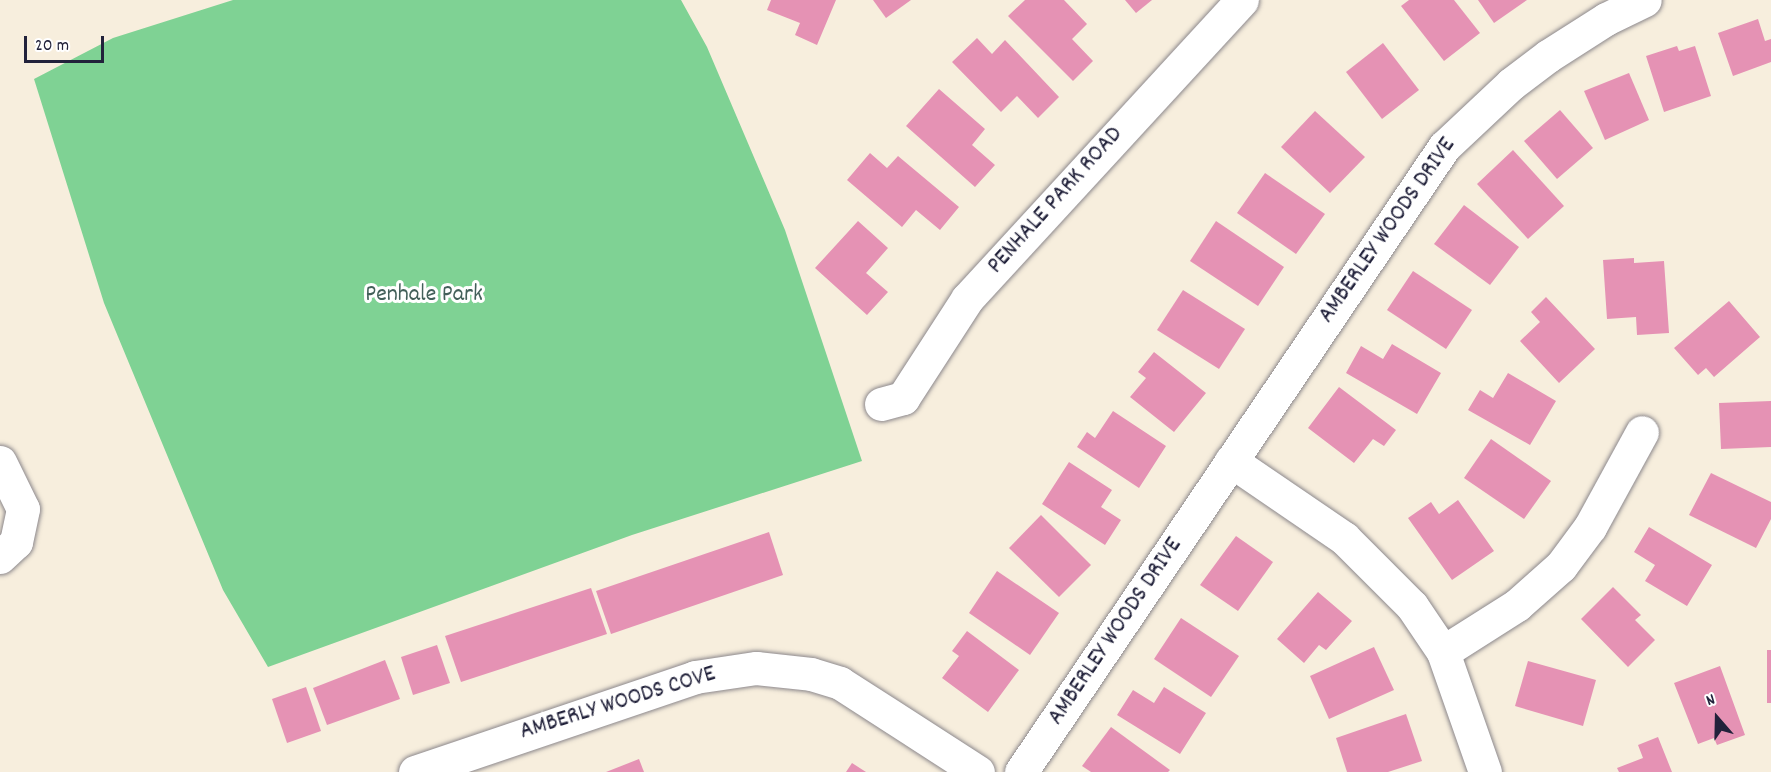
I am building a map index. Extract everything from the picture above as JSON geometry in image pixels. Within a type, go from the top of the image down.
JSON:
[{"type":"street","name":"PENHALE PARK ROAD","points":[[881,404],[903,398],[967,299],[1242,0]]},
{"type":"street","name":"AMBERLEY WOODS DRIVE","points":[[1022,772],[1444,147],[1504,90],[1548,56],[1606,19],[1645,0]]},
{"type":"street","points":[[1443,652],[1517,605],[1562,566],[1590,527],[1642,432]]},
{"type":"street","points":[[1231,461],[1273,487],[1374,563],[1412,606],[1443,652],[1485,772]]},
{"type":"street","points":[[0,462],[22,509],[16,542],[0,557]]},
{"type":"street","name":"AMBERLY WOODS COVE","points":[[415,772],[695,677],[756,668],[802,672],[840,683],[978,772]]},
{"type":"green space","name":"Penhale Park","points":[[233,0],[681,0],[707,47],[785,230],[862,461],[632,535],[268,667],[223,590],[104,303],[34,79],[113,38]]},
{"type":"building","points":[[771,0],[836,0],[817,45],[795,35],[800,23],[767,10]]},
{"type":"building","points":[[873,0],[911,0],[886,18]]},
{"type":"building","points":[[1025,0],[1064,0],[1087,24],[1072,39],[1093,61],[1073,81],[1008,16]]},
{"type":"building","points":[[1125,0],[1152,0],[1136,13]]},
{"type":"building","points":[[1409,0],[1454,0],[1480,33],[1444,61],[1401,6]]},
{"type":"building","points":[[1478,0],[1527,0],[1494,23]]},
{"type":"building","points":[[1758,19],[1765,41],[1771,39],[1771,62],[1733,76],[1718,33]]},
{"type":"building","points":[[977,38],[992,54],[1005,40],[1059,97],[1038,118],[1017,96],[1001,112],[952,62]]},
{"type":"building","points":[[1383,43],[1419,90],[1382,119],[1346,72]]},
{"type":"building","points":[[1677,46],[1679,51],[1695,46],[1711,96],[1664,112],[1646,56]]},
{"type":"building","points":[[1629,73],[1649,120],[1605,140],[1584,91]]},
{"type":"building","points":[[939,89],[985,129],[972,145],[995,165],[975,187],[906,126]]},
{"type":"building","points":[[1560,110],[1593,148],[1557,179],[1524,141]]},
{"type":"building","points":[[1315,111],[1365,157],[1330,193],[1281,147]]},
{"type":"building","points":[[1513,150],[1564,206],[1528,239],[1477,184]]},
{"type":"building","points":[[870,153],[887,168],[898,156],[959,207],[940,230],[916,210],[902,227],[847,180]]},
{"type":"building","points":[[1265,173],[1325,214],[1296,254],[1237,213]]},
{"type":"building","points":[[1464,205],[1519,247],[1490,285],[1434,244]]},
{"type":"building","points":[[858,221],[888,248],[866,273],[888,292],[867,315],[815,268]]},
{"type":"building","points":[[1216,221],[1284,267],[1258,306],[1190,261]]},
{"type":"building","points":[[1634,258],[1634,263],[1664,261],[1669,333],[1637,335],[1636,317],[1607,319],[1603,260]]},
{"type":"building","points":[[1413,271],[1472,310],[1446,349],[1387,310]]},
{"type":"building","points":[[1183,290],[1245,329],[1219,369],[1157,330]]},
{"type":"building","points":[[1546,297],[1595,349],[1559,383],[1520,341],[1540,322],[1531,312]]},
{"type":"building","points":[[1729,301],[1760,337],[1714,377],[1706,368],[1698,375],[1674,348]]},
{"type":"building","points":[[1392,344],[1441,373],[1417,414],[1346,373],[1361,346],[1383,359]]},
{"type":"building","points":[[1154,352],[1206,393],[1174,432],[1130,397],[1146,378],[1138,372]]},
{"type":"building","points":[[1508,373],[1556,401],[1530,445],[1468,410],[1480,390],[1493,398]]},
{"type":"building","points":[[1339,387],[1396,430],[1384,446],[1373,439],[1354,463],[1308,428]]},
{"type":"building","points":[[1771,401],[1771,447],[1721,449],[1719,403]]},
{"type":"building","points":[[1113,411],[1166,446],[1139,488],[1077,447],[1087,432],[1095,438]]},
{"type":"building","points":[[1491,439],[1551,481],[1524,519],[1464,478]]},
{"type":"building","points":[[1069,462],[1112,490],[1101,507],[1121,520],[1105,545],[1042,504]]},
{"type":"building","points":[[1711,473],[1771,502],[1771,519],[1756,548],[1689,515]]},
{"type":"building","points":[[1458,500],[1494,551],[1452,580],[1408,518],[1431,502],[1439,514]]},
{"type":"building","points":[[1041,515],[1091,565],[1059,597],[1009,548]]},
{"type":"building","points":[[1649,527],[1712,565],[1687,606],[1645,581],[1655,565],[1634,552]]},
{"type":"building","points":[[769,532],[783,575],[611,634],[596,591]]},
{"type":"building","points":[[1236,536],[1273,562],[1238,611],[1200,585]]},
{"type":"building","points":[[997,571],[1059,613],[1030,655],[969,613]]},
{"type":"building","points":[[1613,587],[1641,615],[1635,620],[1655,640],[1628,667],[1581,619]]},
{"type":"building","points":[[591,588],[607,634],[461,682],[445,636]]},
{"type":"building","points":[[1318,592],[1352,621],[1326,650],[1319,645],[1304,663],[1277,639]]},
{"type":"building","points":[[1181,618],[1239,656],[1211,697],[1154,659]]},
{"type":"building","points":[[967,631],[1019,670],[988,712],[942,678],[959,656],[952,651]]},
{"type":"building","points":[[437,645],[450,683],[413,695],[401,657]]},
{"type":"building","points":[[1374,647],[1394,690],[1329,719],[1310,676]]},
{"type":"building","points":[[1767,650],[1771,650],[1771,703],[1767,703]]},
{"type":"building","points":[[385,660],[400,699],[327,725],[313,688]]},
{"type":"building","points":[[1528,661],[1596,680],[1583,726],[1515,706]]},
{"type":"building","points":[[1720,666],[1745,735],[1717,745],[1714,738],[1698,744],[1674,683]]},
{"type":"building","points":[[306,687],[321,731],[287,743],[272,699]]},
{"type":"building","points":[[1164,687],[1206,713],[1180,754],[1117,715],[1133,690],[1154,703]]},
{"type":"building","points":[[1406,714],[1422,761],[1388,772],[1347,772],[1336,738]]},
{"type":"building","points":[[1111,727],[1170,770],[1168,772],[1091,772],[1082,766]]},
{"type":"building","points":[[1658,737],[1672,772],[1619,772],[1617,768],[1643,758],[1638,745]]},
{"type":"building","points":[[639,759],[644,772],[606,772]]},
{"type":"building","points":[[852,763],[866,772],[846,772]]}]
